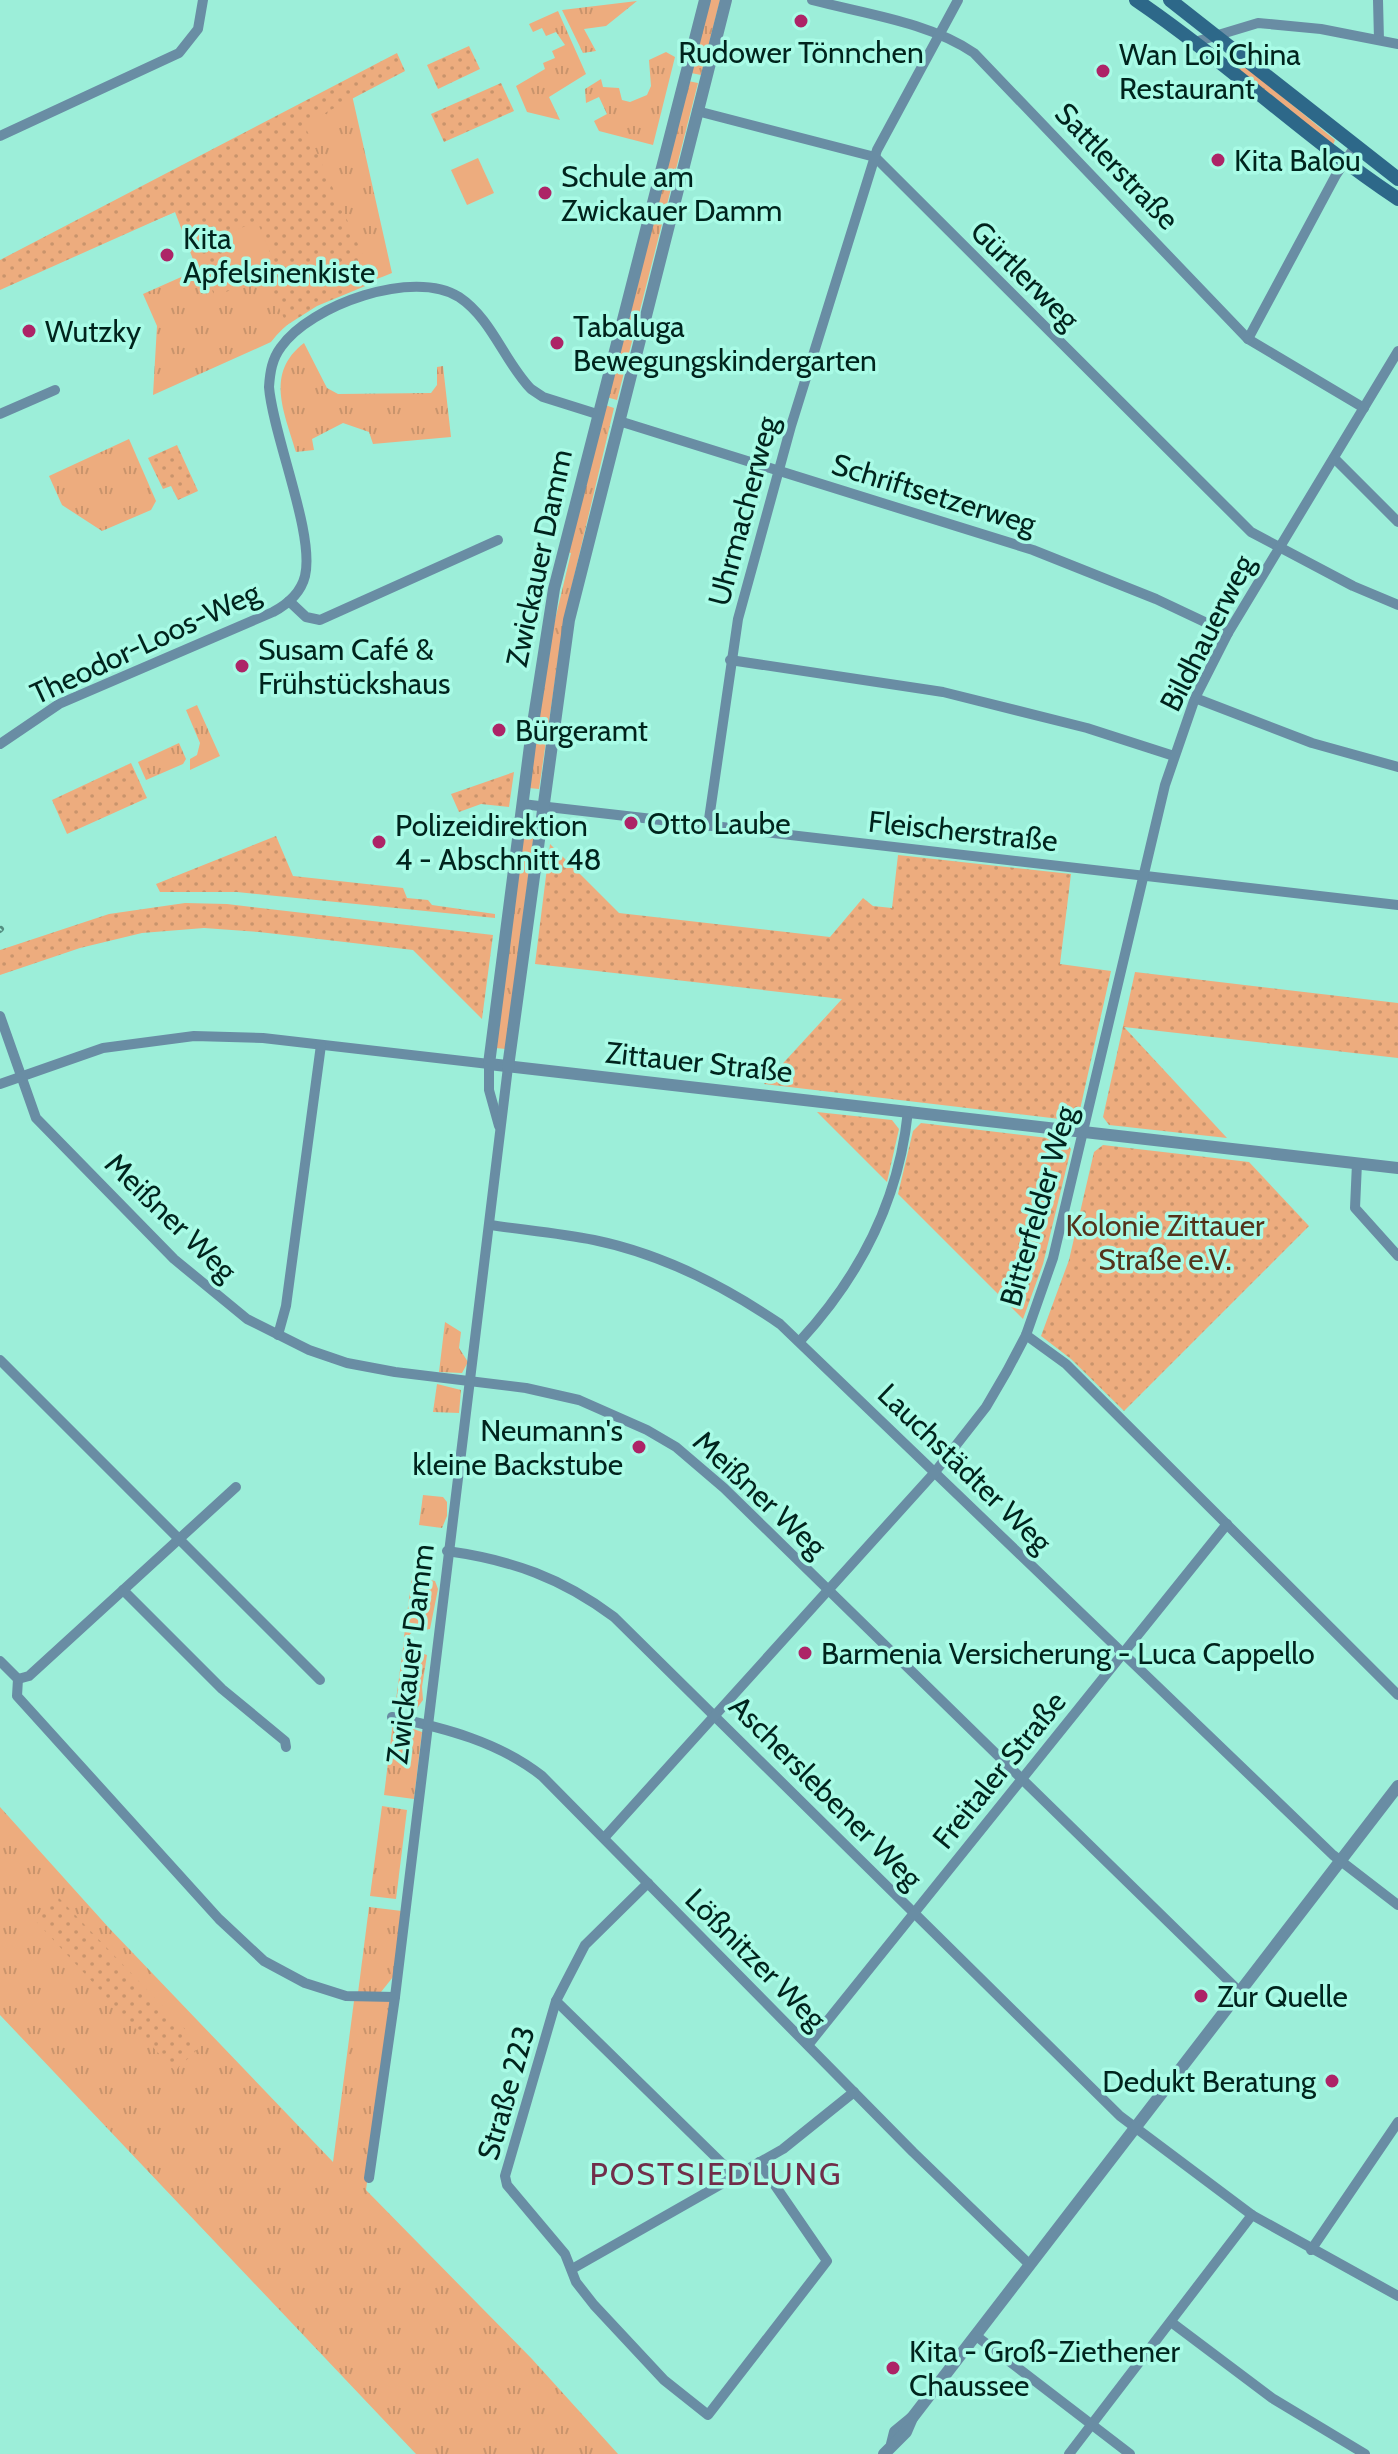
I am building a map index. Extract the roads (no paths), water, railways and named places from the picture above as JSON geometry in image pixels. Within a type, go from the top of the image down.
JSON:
[{"type":"main road","points":[[1136,0],[1195,42],[1344,161],[1398,199]]},
{"type":"main road","points":[[1160,17],[1171,1],[1354,148],[1398,179]]},
{"type":"street","points":[[0,136],[179,53],[198,29],[203,0]]},
{"type":"street","name":"Zwickauer Damm","points":[[501,1136],[487,1080],[522,804],[554,589],[705,0]]},
{"type":"street","name":"Zwickauer Damm","points":[[369,2178],[395,1997],[508,1067],[569,620],[726,0]]},
{"type":"street","name":"Sattlerstraße","points":[[812,0],[938,35],[964,46],[984,62],[1248,339],[1364,408]]},
{"type":"street","name":"Uhrmacherweg","points":[[708,826],[730,660],[757,541],[875,157],[958,0]]},
{"type":"street","points":[[1378,0],[1379,40]]},
{"type":"street","points":[[1195,42],[1258,23],[1398,44]]},
{"type":"street","points":[[697,111],[875,157]]},
{"type":"street","points":[[1248,339],[1344,161],[1354,148]]},
{"type":"street","name":"Gürtlerweg","points":[[875,157],[1239,522],[1278,548],[1398,605]]},
{"type":"street","name":"Theodor-Loos-Weg","points":[[0,744],[59,704],[263,616],[289,601],[302,585],[307,558],[270,399],[270,370],[287,339],[313,320],[384,290],[430,286],[478,313],[531,389],[543,397],[597,414]]},
{"type":"street","name":"Bildhauerweg","points":[[1114,1010],[1174,756],[1195,698],[1228,633],[1398,351]]},
{"type":"street","points":[[0,414],[55,390]]},
{"type":"street","name":"Schriftsetzerweg","points":[[619,421],[1033,550],[1129,587],[1228,633]]},
{"type":"street","points":[[1334,458],[1398,522]]},
{"type":"street","points":[[289,601],[306,617],[320,620],[498,540]]},
{"type":"street","points":[[730,660],[953,694],[1087,728],[1174,756]]},
{"type":"street","points":[[1195,698],[1299,738],[1398,767]]},
{"type":"street","name":"Fleischerstraße","points":[[522,804],[1398,905]]},
{"type":"street","name":"Bitterfelder Weg","points":[[604,1838],[935,1472],[986,1407],[1026,1335],[1053,1258],[1114,1010]]},
{"type":"street","name":"Meißner Weg","points":[[0,1016],[36,1118],[174,1259],[247,1319],[347,1363],[470,1383],[526,1388],[579,1400],[647,1430],[707,1472],[1240,1992]]},
{"type":"street","name":"Zittauer Straße","points":[[0,1084],[103,1048],[167,1037],[227,1035],[1398,1168]]},
{"type":"street","points":[[278,1335],[286,1306],[321,1045]]},
{"type":"street","points":[[800,1341],[850,1280],[869,1245],[899,1168],[908,1111]]},
{"type":"street","points":[[1357,1163],[1355,1208],[1398,1256]]},
{"type":"street","name":"Lauchstädter Weg","points":[[490,1225],[595,1240],[650,1255],[726,1289],[800,1341],[1341,1861],[1398,1905]]},
{"type":"street","points":[[1026,1335],[1066,1364],[1398,1695]]},
{"type":"street","points":[[0,1360],[320,1680]]},
{"type":"street","points":[[18,1679],[29,1676],[236,1487]]},
{"type":"street","name":"Freitaler Straße","points":[[808,2045],[1227,1524]]},
{"type":"street","name":"Ascherslebener Weg","points":[[447,1551],[517,1564],[586,1596],[614,1617],[1135,2129],[1252,2215],[1398,2296]]},
{"type":"street","points":[[123,1590],[222,1689],[285,1741],[286,1747]]},
{"type":"street","points":[[0,1661],[18,1679],[17,1696],[219,1919],[264,1961],[305,1983],[346,1996],[395,1997]]},
{"type":"street","name":"Lößnitzer Weg","points":[[392,1717],[427,1724],[491,1746],[531,1767],[1028,2263]]},
{"type":"street","points":[[888,2449],[906,2432],[912,2418],[1028,2263],[1135,2129],[1398,1786]]},
{"type":"street","name":"Straße 223","points":[[648,1883],[585,1945],[556,2001],[505,2176],[507,2185],[565,2254],[576,2282],[619,2333],[664,2380],[708,2415],[827,2261],[759,2162]]},
{"type":"street","points":[[556,2001],[735,2176]]},
{"type":"street","points":[[572,2269],[783,2149],[854,2092]]},
{"type":"street","points":[[1311,2250],[1398,2122]]},
{"type":"street","points":[[1069,2454],[1252,2215]]},
{"type":"street","points":[[1171,2322],[1272,2398],[1365,2454]]},
{"type":"street","points":[[975,2335],[1130,2454]]},
{"type":"place","name":"Rudower Tönnchen","points":[[801,21]]},
{"type":"place","name":"Wan Loi China Restaurant","points":[[1103,71]]},
{"type":"place","name":"Kita Balou","points":[[1218,160]]},
{"type":"place","name":"Schule am Zwickauer Damm","points":[[545,193]]},
{"type":"place","name":"Kita Apfelsinenkiste","points":[[167,255]]},
{"type":"place","name":"Wutzky","points":[[29,331]]},
{"type":"place","name":"Tabaluga Bewegungskindergarten","points":[[557,343]]},
{"type":"place","name":"Susam Café & Frühstückshaus","points":[[242,666]]},
{"type":"place","name":"Bürgeramt","points":[[499,730]]},
{"type":"place","name":"Otto Laube","points":[[631,823]]},
{"type":"place","name":"Polizeidirektion 4 - Abschnitt 48","points":[[379,842]]},
{"type":"place","name":"Neumann's kleine Backstube","points":[[639,1447]]},
{"type":"place","name":"Barmenia Versicherung - Luca Cappello","points":[[805,1653]]},
{"type":"place","name":"Zur Quelle","points":[[1201,1996]]},
{"type":"place","name":"Dedukt Beratung","points":[[1332,2081]]},
{"type":"place","name":"Kita - Groß-Ziethener Chaussee","points":[[893,2368]]},
{"type":"district","name":"POSTSIEDLUNG","points":[[716,2173]]},
{"type":"park label","name":"Kolonie Zittauer Straße e.V.","points":[[1165,1242]]}]
